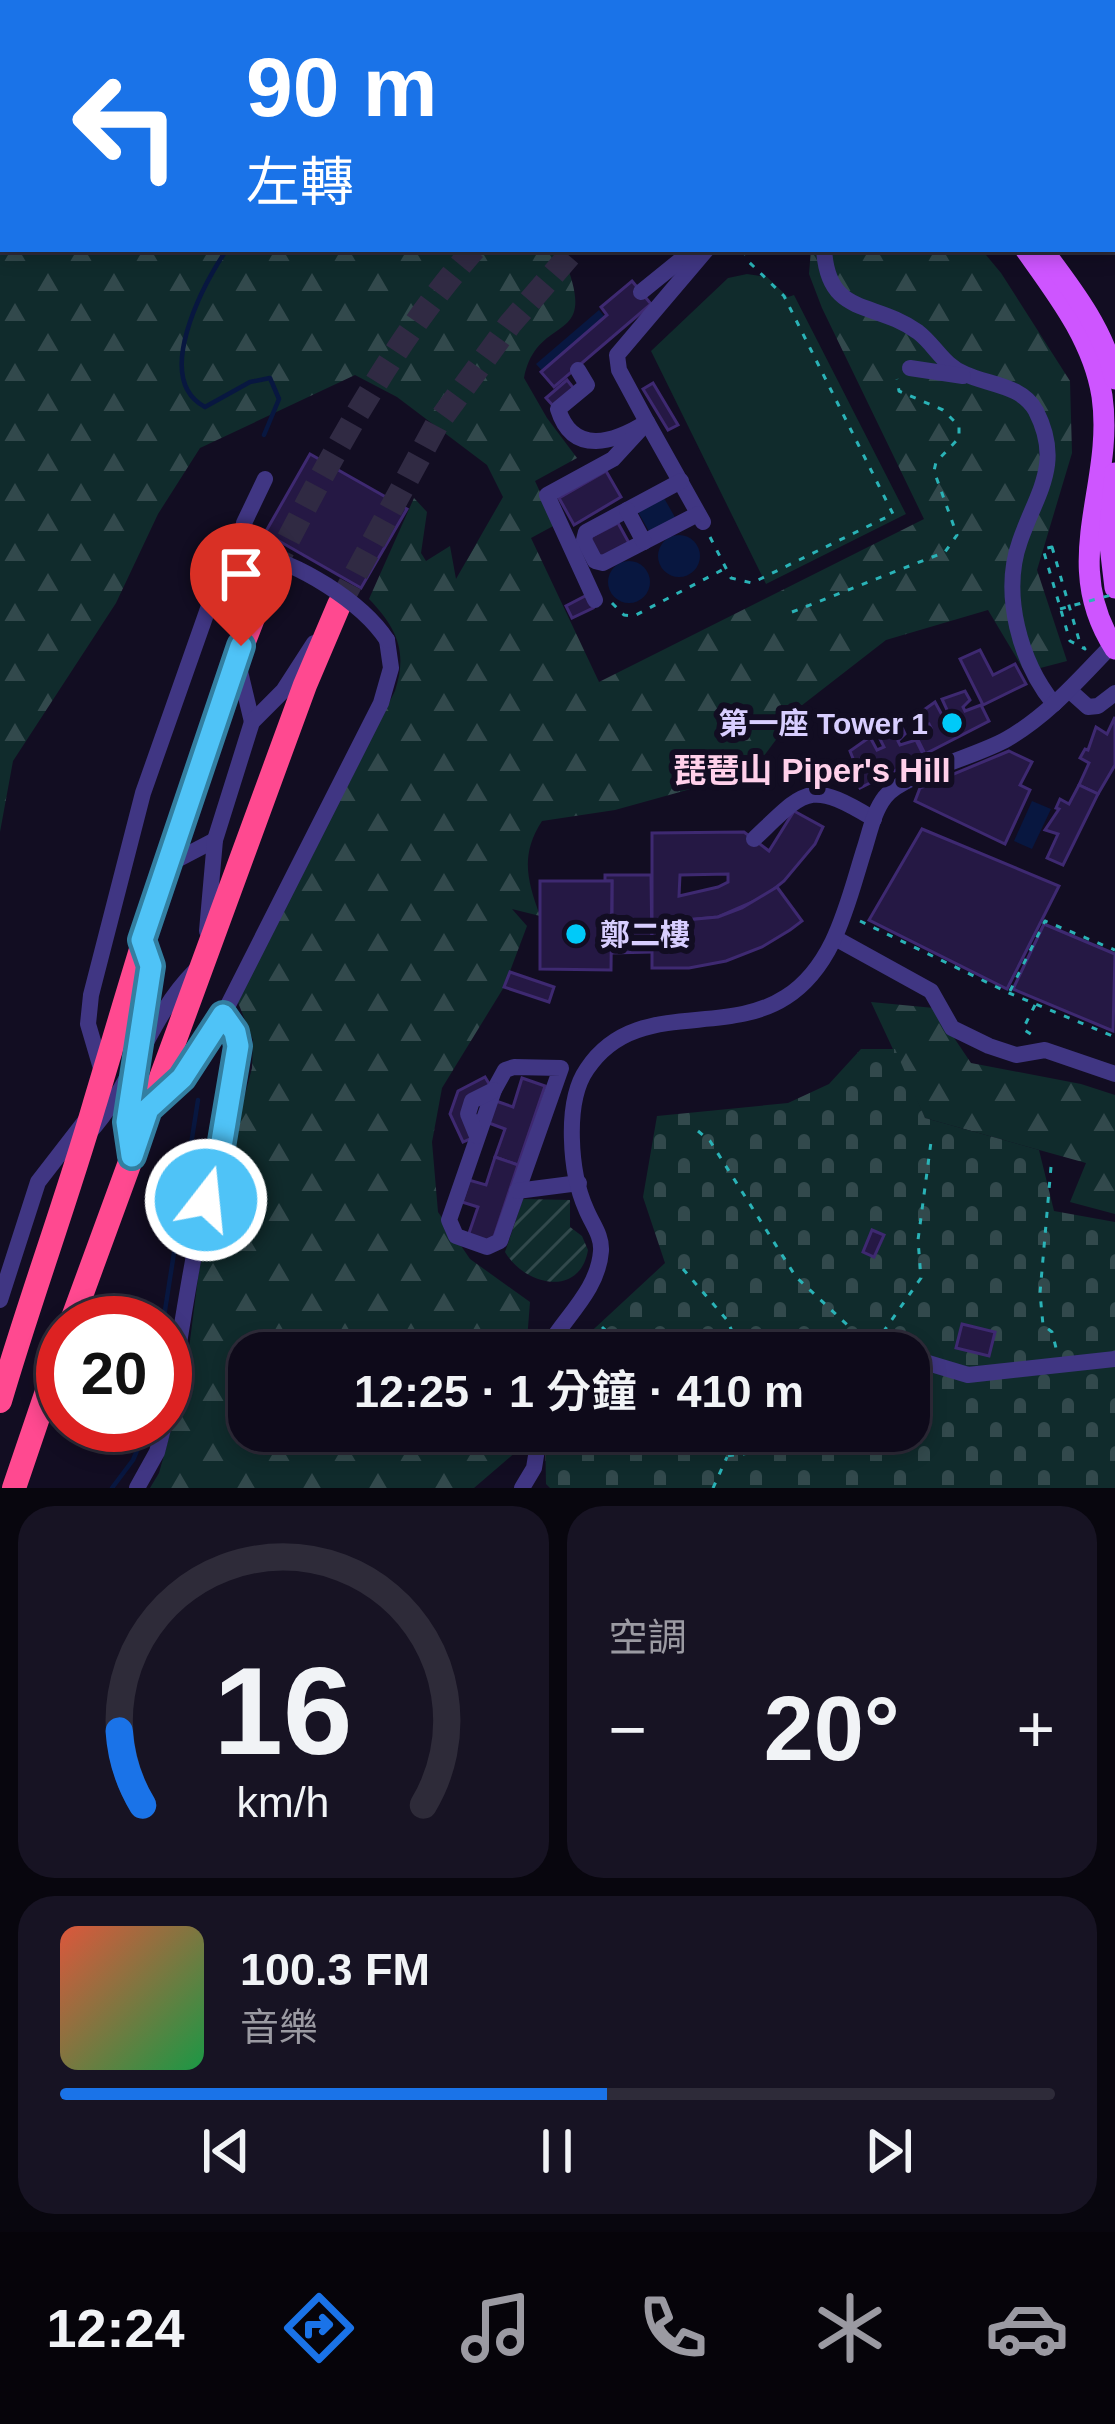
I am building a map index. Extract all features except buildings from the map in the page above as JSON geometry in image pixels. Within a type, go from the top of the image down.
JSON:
[{"type":"highway","points":[[0,1401],[93,1112],[142,940],[237,657],[272,571]]},
{"type":"highway","points":[[80,1296],[297,706],[339,605]]},
{"type":"highway","points":[[14,1488],[36,1417]]},
{"type":"main road","points":[[1027,252],[1077,326],[1101,392],[1103,435],[1087,568],[1096,612],[1114,645]]},
{"type":"main road","points":[[1044,252],[1098,332],[1115,379]]},
{"type":"main road","points":[[1115,473],[1109,537],[1115,591]]},
{"type":"street","points":[[640,292],[690,252]]},
{"type":"street","points":[[681,481],[586,532],[584,540],[595,561],[603,563],[700,518],[681,481],[619,370],[616,355],[704,252]]},
{"type":"street","points":[[824,252],[827,276],[841,298],[902,322],[928,340],[949,365],[1028,400],[1046,439],[1046,476],[1020,541],[1012,590],[1032,671],[1054,704]]},
{"type":"street","points":[[910,368],[971,377]]},
{"type":"street","points":[[578,370],[586,385],[558,409],[566,428],[587,440],[611,441],[647,422]]},
{"type":"street","points":[[596,600],[547,495],[620,454],[647,422]]},
{"type":"street","points":[[252,554],[244,523],[265,479]]},
{"type":"street","points":[[627,510],[644,542]]},
{"type":"street","points":[[103,1076],[88,1024],[92,995],[143,793],[222,569],[232,559],[268,556],[348,598],[377,624],[387,640],[391,668],[381,703],[223,1015],[182,1078],[148,1109]]},
{"type":"street","points":[[83,1139],[109,1112],[141,1047],[188,978],[205,962],[214,840],[252,722],[283,691],[339,605]]},
{"type":"street","points":[[554,1332],[592,1285],[601,1251],[579,1184],[571,1107],[587,1068],[618,1038],[644,1026],[743,1013],[772,1004],[798,988],[835,938],[874,819],[886,797],[904,781],[990,748],[1054,704],[1114,645]]},
{"type":"street","points":[[237,657],[252,722]]},
{"type":"street","points":[[1069,690],[1088,707],[1098,706],[1115,693]]},
{"type":"street","points":[[754,839],[792,803],[809,794],[837,797],[874,819]]},
{"type":"street","points":[[169,864],[214,840]]},
{"type":"street","points":[[835,938],[931,991],[952,1028],[989,1046],[1016,1054],[1045,1050],[1115,1074]]},
{"type":"street","points":[[132,1156],[127,1122],[151,966],[142,940]]},
{"type":"street","points":[[186,1296],[236,1064],[238,1040],[223,1015]]},
{"type":"street","points":[[560,1068],[495,1246],[456,1236],[449,1220],[505,1070],[514,1066],[587,1068]]},
{"type":"street","points":[[0,1300],[38,1182],[93,1112]]},
{"type":"street","points":[[517,1192],[579,1184]]},
{"type":"street","points":[[930,1364],[968,1375],[1115,1359]]},
{"type":"street","points":[[137,1488],[155,1452]]},
{"type":"street","points":[[522,1488],[534,1468],[537,1452]]},
{"type":"path","points":[[700,518],[730,578],[752,584],[893,514],[784,296],[744,252]]},
{"type":"path","points":[[792,612],[945,553],[957,535],[934,466],[959,437],[959,427],[944,410],[898,391],[896,376],[910,368]]},
{"type":"path","points":[[1052,547],[1085,649],[1070,641],[1060,609],[1043,549],[1052,547]]},
{"type":"path","points":[[595,561],[613,606],[634,616],[726,568]]},
{"type":"path","points":[[1060,609],[1115,591]]},
{"type":"path","points":[[855,919],[1009,993],[1115,1037]]},
{"type":"path","points":[[1009,993],[1044,921],[1115,950]]},
{"type":"path","points":[[1022,1029],[1036,1004]]},
{"type":"path","points":[[698,1131],[710,1141],[796,1277],[850,1332]]},
{"type":"path","points":[[883,1332],[921,1278],[918,1240],[932,1142]]},
{"type":"path","points":[[1051,1167],[1040,1293],[1043,1325],[1052,1332],[1059,1364]]},
{"type":"path","points":[[683,1269],[732,1332]]},
{"type":"path","points":[[602,1328],[607,1332]]},
{"type":"path","points":[[713,1488],[727,1452]]},
{"type":"path","points":[[727,1456],[757,1452]]},
{"type":"green space","points":[[0,252],[561,252],[572,281],[572,316],[531,357],[524,378],[577,458],[535,481],[555,525],[531,538],[599,682],[924,519],[822,308],[809,274],[811,252],[984,252],[1070,381],[1072,453],[1037,570],[1067,661],[1025,672],[988,610],[886,640],[801,706],[752,772],[615,810],[542,821],[535,833],[528,868],[540,916],[512,909],[527,926],[504,987],[442,1088],[432,1142],[438,1212],[470,1259],[530,1302],[528,1332],[228,1332],[228,1452],[516,1452],[474,1488],[150,1488],[165,1452],[192,1452],[192,1325],[199,1270],[252,1068],[253,1040],[237,1000],[399,677],[397,641],[369,599],[414,498],[427,512],[421,553],[426,561],[450,546],[456,579],[503,497],[487,465],[397,397],[355,375],[200,448],[158,514],[116,603],[13,761],[0,832]]},
{"type":"green space","points":[[767,277],[788,297],[794,295],[906,514],[766,584],[651,351],[728,278]]},
{"type":"green space","points":[[871,1002],[934,1008],[971,1063],[1115,1095],[1115,1214],[1070,1202],[1086,1163],[925,1118]]},
{"type":"green space","points":[[861,1049],[895,1049],[925,1118],[1039,1150],[1054,1211],[1115,1222],[1115,1488],[550,1488],[546,1484],[545,1452],[930,1452],[930,1332],[591,1332],[665,1263],[643,1197],[657,1116],[788,1103],[829,1084]]},
{"type":"green space","points":[[523,1199],[570,1200],[570,1227],[582,1236],[588,1250],[574,1275],[563,1281],[538,1279],[505,1252]]},
{"type":"water","points":[[599,310],[610,323],[547,376],[536,364]]},
{"type":"water","points":[[664,498],[676,519],[650,533],[638,512]]},
{"type":"water","points":[[679,535],[694,541],[700,556],[694,571],[679,577],[664,571],[658,556],[664,541]]},
{"type":"water","points":[[629,561],[644,567],[650,582],[644,597],[629,603],[614,597],[608,582],[614,567]]},
{"type":"water","points":[[1032,801],[1051,809],[1032,849],[1014,841]]},
{"type":"waterway","points":[[225,252],[187,331],[183,376],[190,394],[205,407],[250,382],[270,378],[279,399],[264,435]]},
{"type":"waterway","points":[[167,1296],[198,1100]]},
{"type":"waterway","points":[[112,1488],[136,1452]]},
{"type":"tunnel","points":[[272,571],[388,363],[472,252]]},
{"type":"tunnel","points":[[339,605],[437,424],[510,324],[572,252]]},
{"type":"place","name":"第一座 Tower 1","points":[[952,723]]},
{"type":"place","name":"鄭二樓","points":[[576,934]]},
{"type":"district","name":"琵琶山 Piper's Hill","points":[[812,770]]},
{"type":"route","points":[[206,1200],[221,1147],[238,1046],[223,1015],[182,1078],[148,1109],[132,1156],[127,1122],[151,966],[142,940],[241,646]]}]
